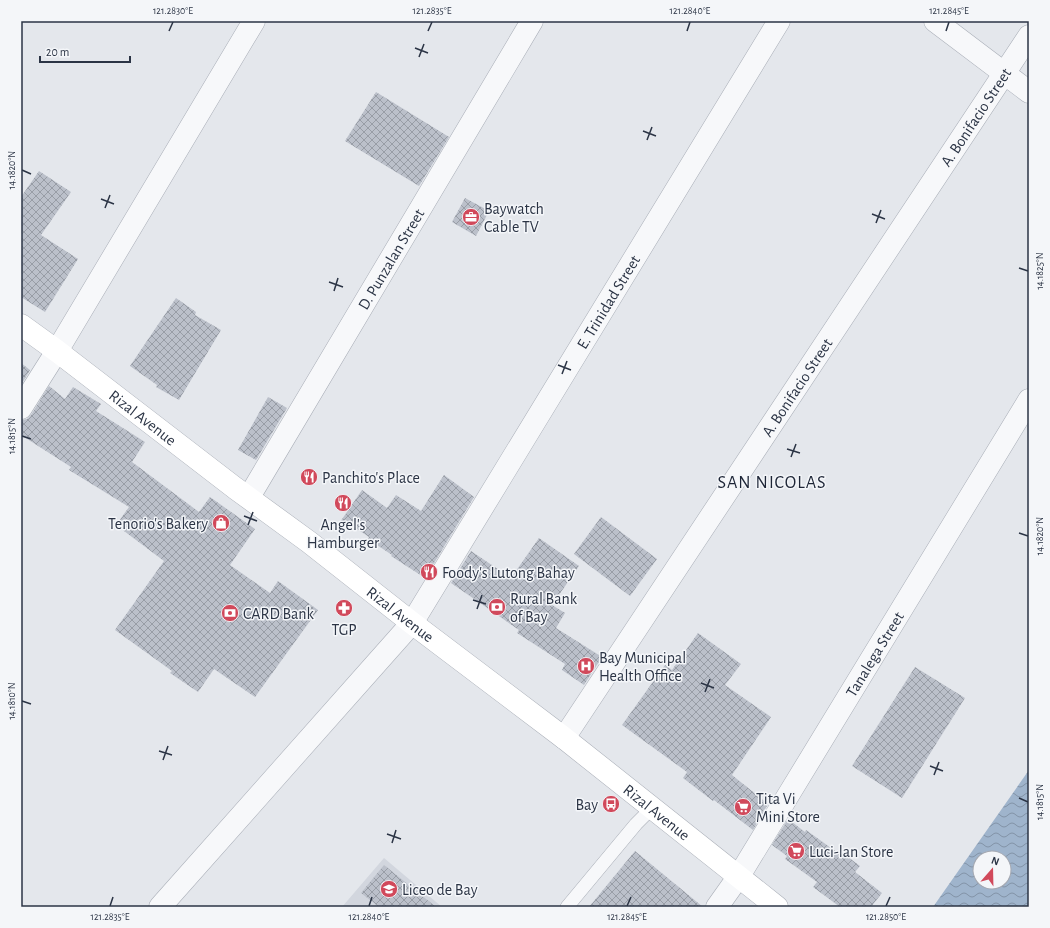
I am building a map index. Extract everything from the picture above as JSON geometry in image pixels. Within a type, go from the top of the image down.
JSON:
[{"type":"main road","name":"Rizal Avenue","points":[[21,325],[58,351],[235,488],[309,542],[412,623],[564,738],[777,907]]},
{"type":"street","points":[[21,408],[58,351],[254,21]]},
{"type":"street","name":"D. Punzalan Street","points":[[249,497],[532,21]]},
{"type":"street","name":"E. Trinidad Street","points":[[160,907],[412,623],[779,21]]},
{"type":"street","points":[[935,21],[1006,73],[1029,92]]},
{"type":"street","name":"A. Bonifacio Street","points":[[564,738],[1006,73],[1029,36]]},
{"type":"street","name":"Tanalega Street","points":[[717,907],[739,876],[1029,400]]},
{"type":"lane","points":[[567,907],[636,824],[652,808]]},
{"type":"shaded area","name":"Liceo de Bay","points":[[384,858],[442,907],[342,907]]},
{"type":"water","points":[[1029,770],[1029,907],[933,907],[972,851],[972,890],[1012,890],[1012,850],[973,850]]},
{"type":"building","points":[[376,92],[449,137],[419,186],[345,141]]},
{"type":"building","points":[[39,171],[71,192],[41,235],[78,259],[45,312],[21,297],[21,197]]},
{"type":"building","name":"Baywatch Cable TV","points":[[465,198],[489,211],[476,236],[452,222]]},
{"type":"building","points":[[176,298],[196,312],[195,315],[221,330],[179,400],[156,387],[157,385],[130,366]]},
{"type":"building","points":[[21,363],[30,370],[21,385]]},
{"type":"building","points":[[49,386],[65,399],[73,387],[101,404],[96,411],[145,442],[132,462],[199,512],[210,497],[255,529],[230,565],[270,593],[278,581],[318,610],[255,697],[214,669],[198,692],[170,673],[172,671],[115,630],[164,561],[116,525],[129,507],[69,470],[71,467],[21,435],[21,420],[27,419],[31,415]]},
{"type":"building","points":[[268,397],[287,408],[256,460],[238,450]]},
{"type":"building","points":[[444,475],[474,497],[425,578],[391,556],[392,555],[368,539],[369,537],[351,525],[338,525],[362,490],[387,508],[396,495],[421,511]]},
{"type":"building","points":[[601,517],[657,559],[630,596],[574,554]]},
{"type":"building","points":[[539,538],[579,566],[552,605],[565,613],[556,628],[602,657],[584,685],[562,670],[565,664],[517,633],[519,630],[451,583],[471,551],[511,578]]},
{"type":"building","points":[[698,633],[741,664],[725,685],[771,717],[732,775],[768,804],[753,830],[683,778],[687,772],[622,725],[665,665],[672,670]]},
{"type":"building","points":[[915,667],[965,698],[902,798],[852,766]]},
{"type":"building","points":[[788,819],[838,853],[840,851],[860,866],[855,872],[882,893],[871,907],[840,907],[813,887],[817,882],[785,859],[787,856],[772,845]]},
{"type":"building","points":[[635,851],[703,907],[589,907]]},
{"type":"building","name":"Liceo de Bay","points":[[384,865],[436,907],[379,907],[361,893]]},
{"type":"place","name":"Baywatch Cable TV","points":[[471,217]]},
{"type":"place","name":"Panchito's Place","points":[[309,477]]},
{"type":"place","name":"Angel's Hamburger","points":[[343,503]]},
{"type":"place","name":"Tenorio's Bakery","points":[[221,523]]},
{"type":"place","name":"Foody's Lutong Bahay","points":[[429,572]]},
{"type":"place","name":"Rural Bank of Bay","points":[[497,607]]},
{"type":"place","name":"TGP","points":[[344,608]]},
{"type":"place","name":"CARD Bank","points":[[230,613]]},
{"type":"place","name":"Bay Municipal Health Office","points":[[586,666]]},
{"type":"place","name":"Bay","points":[[611,804]]},
{"type":"place","name":"Tita Vi Mini Store","points":[[743,807]]},
{"type":"place","name":"Luci-lan Store","points":[[796,851]]},
{"type":"place","name":"Liceo de Bay","points":[[389,889]]},
{"type":"district","name":"SAN NICOLAS","points":[[772,482]]}]
